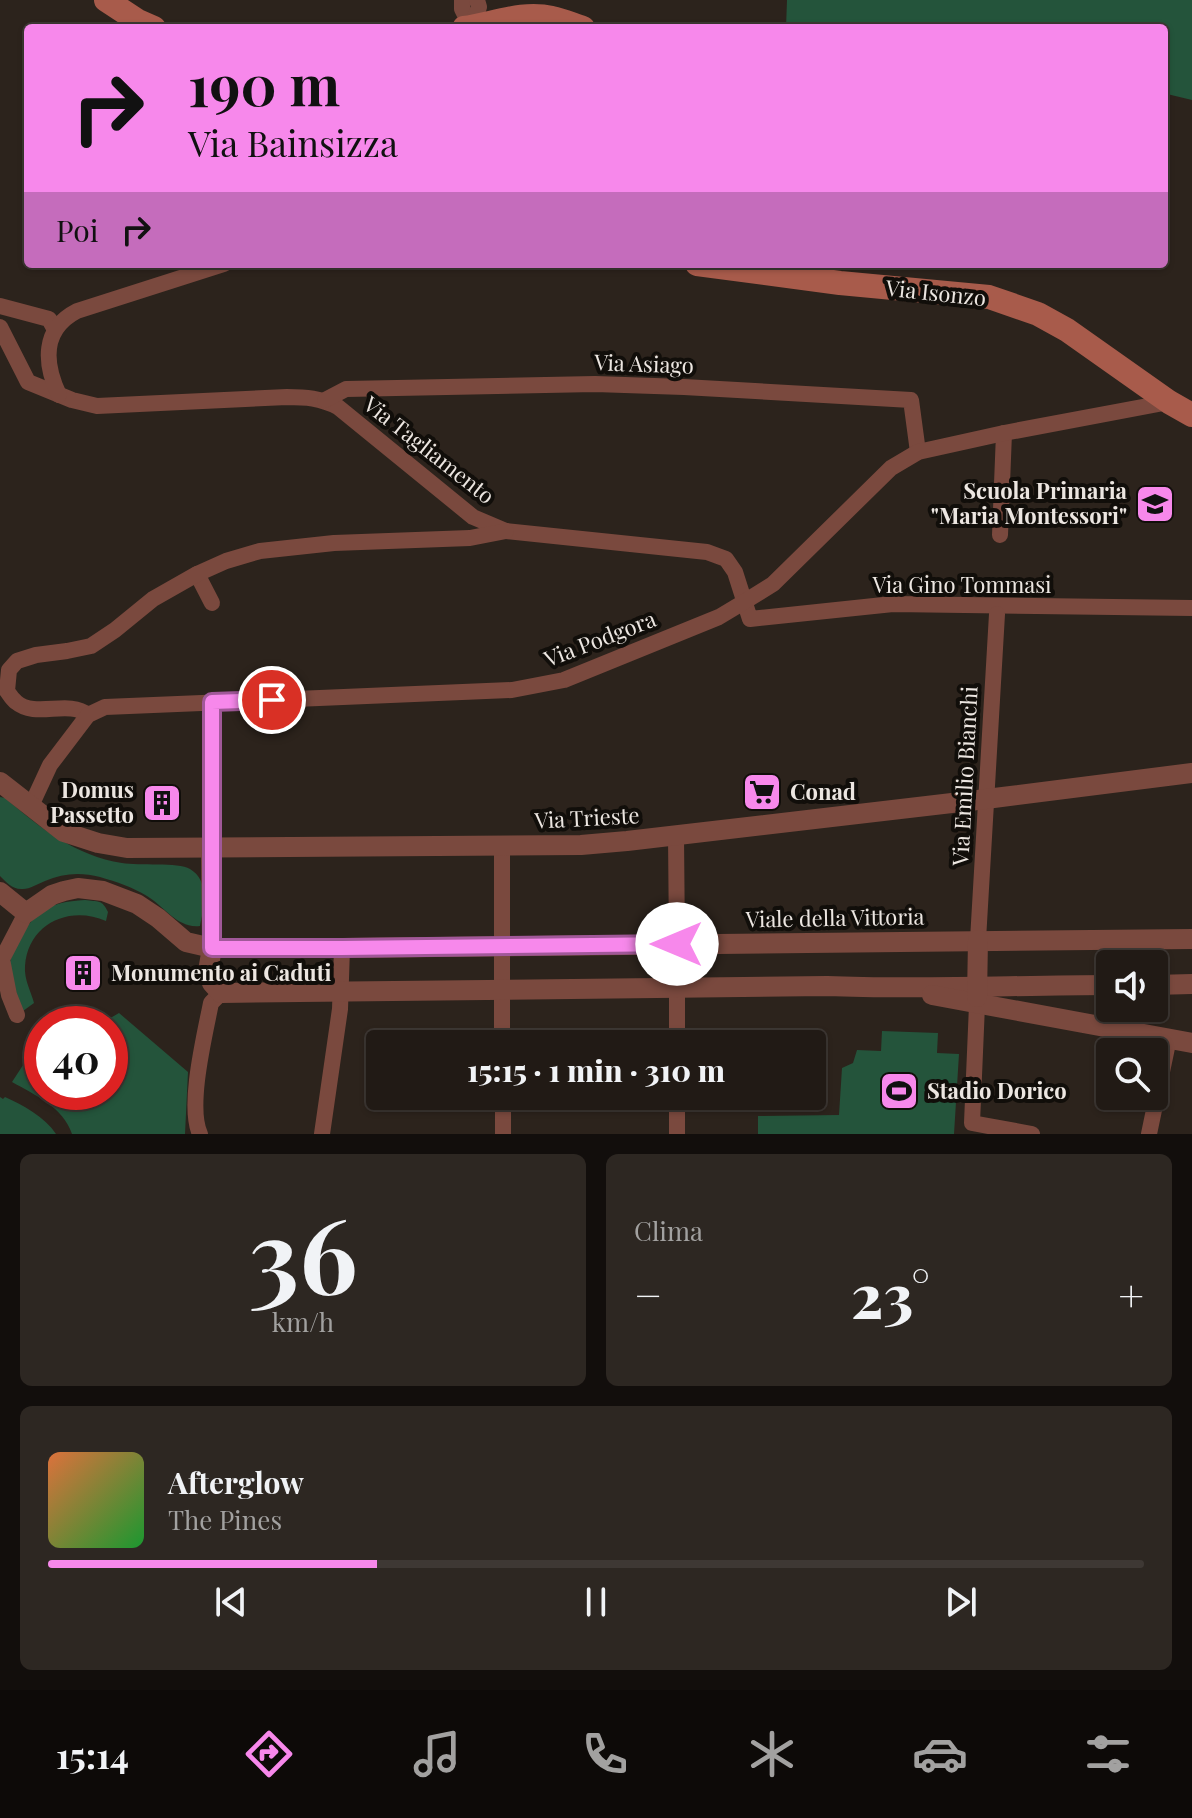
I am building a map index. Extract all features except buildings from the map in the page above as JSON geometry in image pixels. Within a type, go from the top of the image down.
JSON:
[{"type":"main road","points":[[106,0],[145,24]]},
{"type":"main road","points":[[483,24],[512,17],[551,17],[571,24]]},
{"type":"main road","name":"Via Isonzo","points":[[727,268],[840,283],[989,297],[1038,314],[1067,330],[1192,415]]},
{"type":"street","points":[[462,0],[462,9],[470,24]]},
{"type":"street","points":[[472,24],[479,7],[477,0]]},
{"type":"street","points":[[59,395],[48,356],[54,328],[68,315],[211,268]]},
{"type":"street","points":[[0,306],[49,319],[54,328]]},
{"type":"street","points":[[0,327],[28,382],[97,406],[298,397],[325,400]]},
{"type":"street","name":"Via Asiago","points":[[325,400],[346,389],[595,384],[911,400],[918,452]]},
{"type":"street","name":"Via Tagliamento","points":[[325,400],[338,407],[473,517],[506,531],[707,552],[726,559],[735,572],[744,602]]},
{"type":"street","name":"Via Podgora","points":[[88,715],[105,707],[512,690],[564,680],[719,617],[773,584],[891,468],[918,452],[1169,402]]},
{"type":"street","points":[[1000,535],[1004,433]]},
{"type":"street","points":[[31,806],[50,765],[88,715],[75,708],[39,710],[17,703],[7,691],[9,670],[17,661],[91,646],[153,599],[197,574],[260,551],[334,543],[470,538],[506,531]]},
{"type":"street","points":[[197,574],[212,603]]},
{"type":"street","name":"Via Gino Tommasi","points":[[744,602],[750,619],[893,604],[1192,608]]},
{"type":"street","name":"Via Emilio Bianchi","points":[[978,940],[997,614]]},
{"type":"street","points":[[212,702],[212,948],[208,971],[212,983],[221,993]]},
{"type":"street","name":"Via Trieste","points":[[0,782],[64,832],[98,843],[127,848],[211,849],[581,845],[1192,773]]},
{"type":"street","points":[[676,836],[677,944]]},
{"type":"street","points":[[502,845],[502,1030]]},
{"type":"street","points":[[17,1015],[1,958],[26,913],[52,895],[78,888],[103,891],[137,904],[186,942],[212,948]]},
{"type":"street","points":[[0,892],[26,913]]},
{"type":"street","name":"Viale della Vittoria","points":[[212,948],[1192,939]]},
{"type":"street","points":[[978,940],[972,1123],[1032,1134]]},
{"type":"street","points":[[322,1134],[342,991],[342,948]]},
{"type":"street","points":[[1168,985],[1192,984]]},
{"type":"street","points":[[200,1134],[195,1125],[196,1093],[211,1003],[221,993],[827,986],[899,989],[977,995],[1192,1043]]},
{"type":"street","points":[[977,995],[1096,986]]},
{"type":"street","points":[[677,987],[677,1030]]},
{"type":"street","points":[[1149,1134],[1169,1038]]},
{"type":"street","points":[[503,1110],[503,1134]]},
{"type":"street","points":[[677,1110],[677,1134]]},
{"type":"green space","points":[[787,0],[1192,0],[1192,100],[1168,94],[1168,24],[786,24]]},
{"type":"green space","points":[[0,797],[59,839],[89,854],[122,863],[190,869],[201,880],[203,887],[200,926],[185,924],[136,890],[93,875],[65,875],[27,889],[12,886],[0,876]]},
{"type":"green space","points":[[99,902],[108,912],[106,921],[78,915],[65,917],[42,929],[28,951],[25,966],[34,1003],[24,1006],[23,1011],[10,974],[13,954],[29,924],[43,911],[61,903]]},
{"type":"green space","points":[[128,1021],[188,1072],[185,1134],[72,1134],[56,1110],[128,1110]]},
{"type":"green space","name":"Stadio Dorico","points":[[882,1031],[938,1033],[937,1053],[959,1054],[954,1134],[758,1134],[758,1116],[839,1115],[842,1068],[853,1063],[857,1050],[881,1051]]},
{"type":"green space","points":[[24,1064],[24,1089],[12,1082]]},
{"type":"green space","points":[[0,1097],[5,1097],[24,1107],[24,1110],[33,1112],[56,1134],[0,1134]]},
{"type":"place","name":"Scuola Primaria \"Maria Montessori\"","points":[[1155,504]]},
{"type":"place","name":"Conad","points":[[762,792]]},
{"type":"place","name":"Domus Passetto","points":[[162,803]]},
{"type":"place","name":"Monumento ai Caduti","points":[[83,973]]},
{"type":"place","name":"Stadio Dorico","points":[[899,1091]]},
{"type":"route","points":[[272,700],[212,702],[212,948],[677,944]]}]
